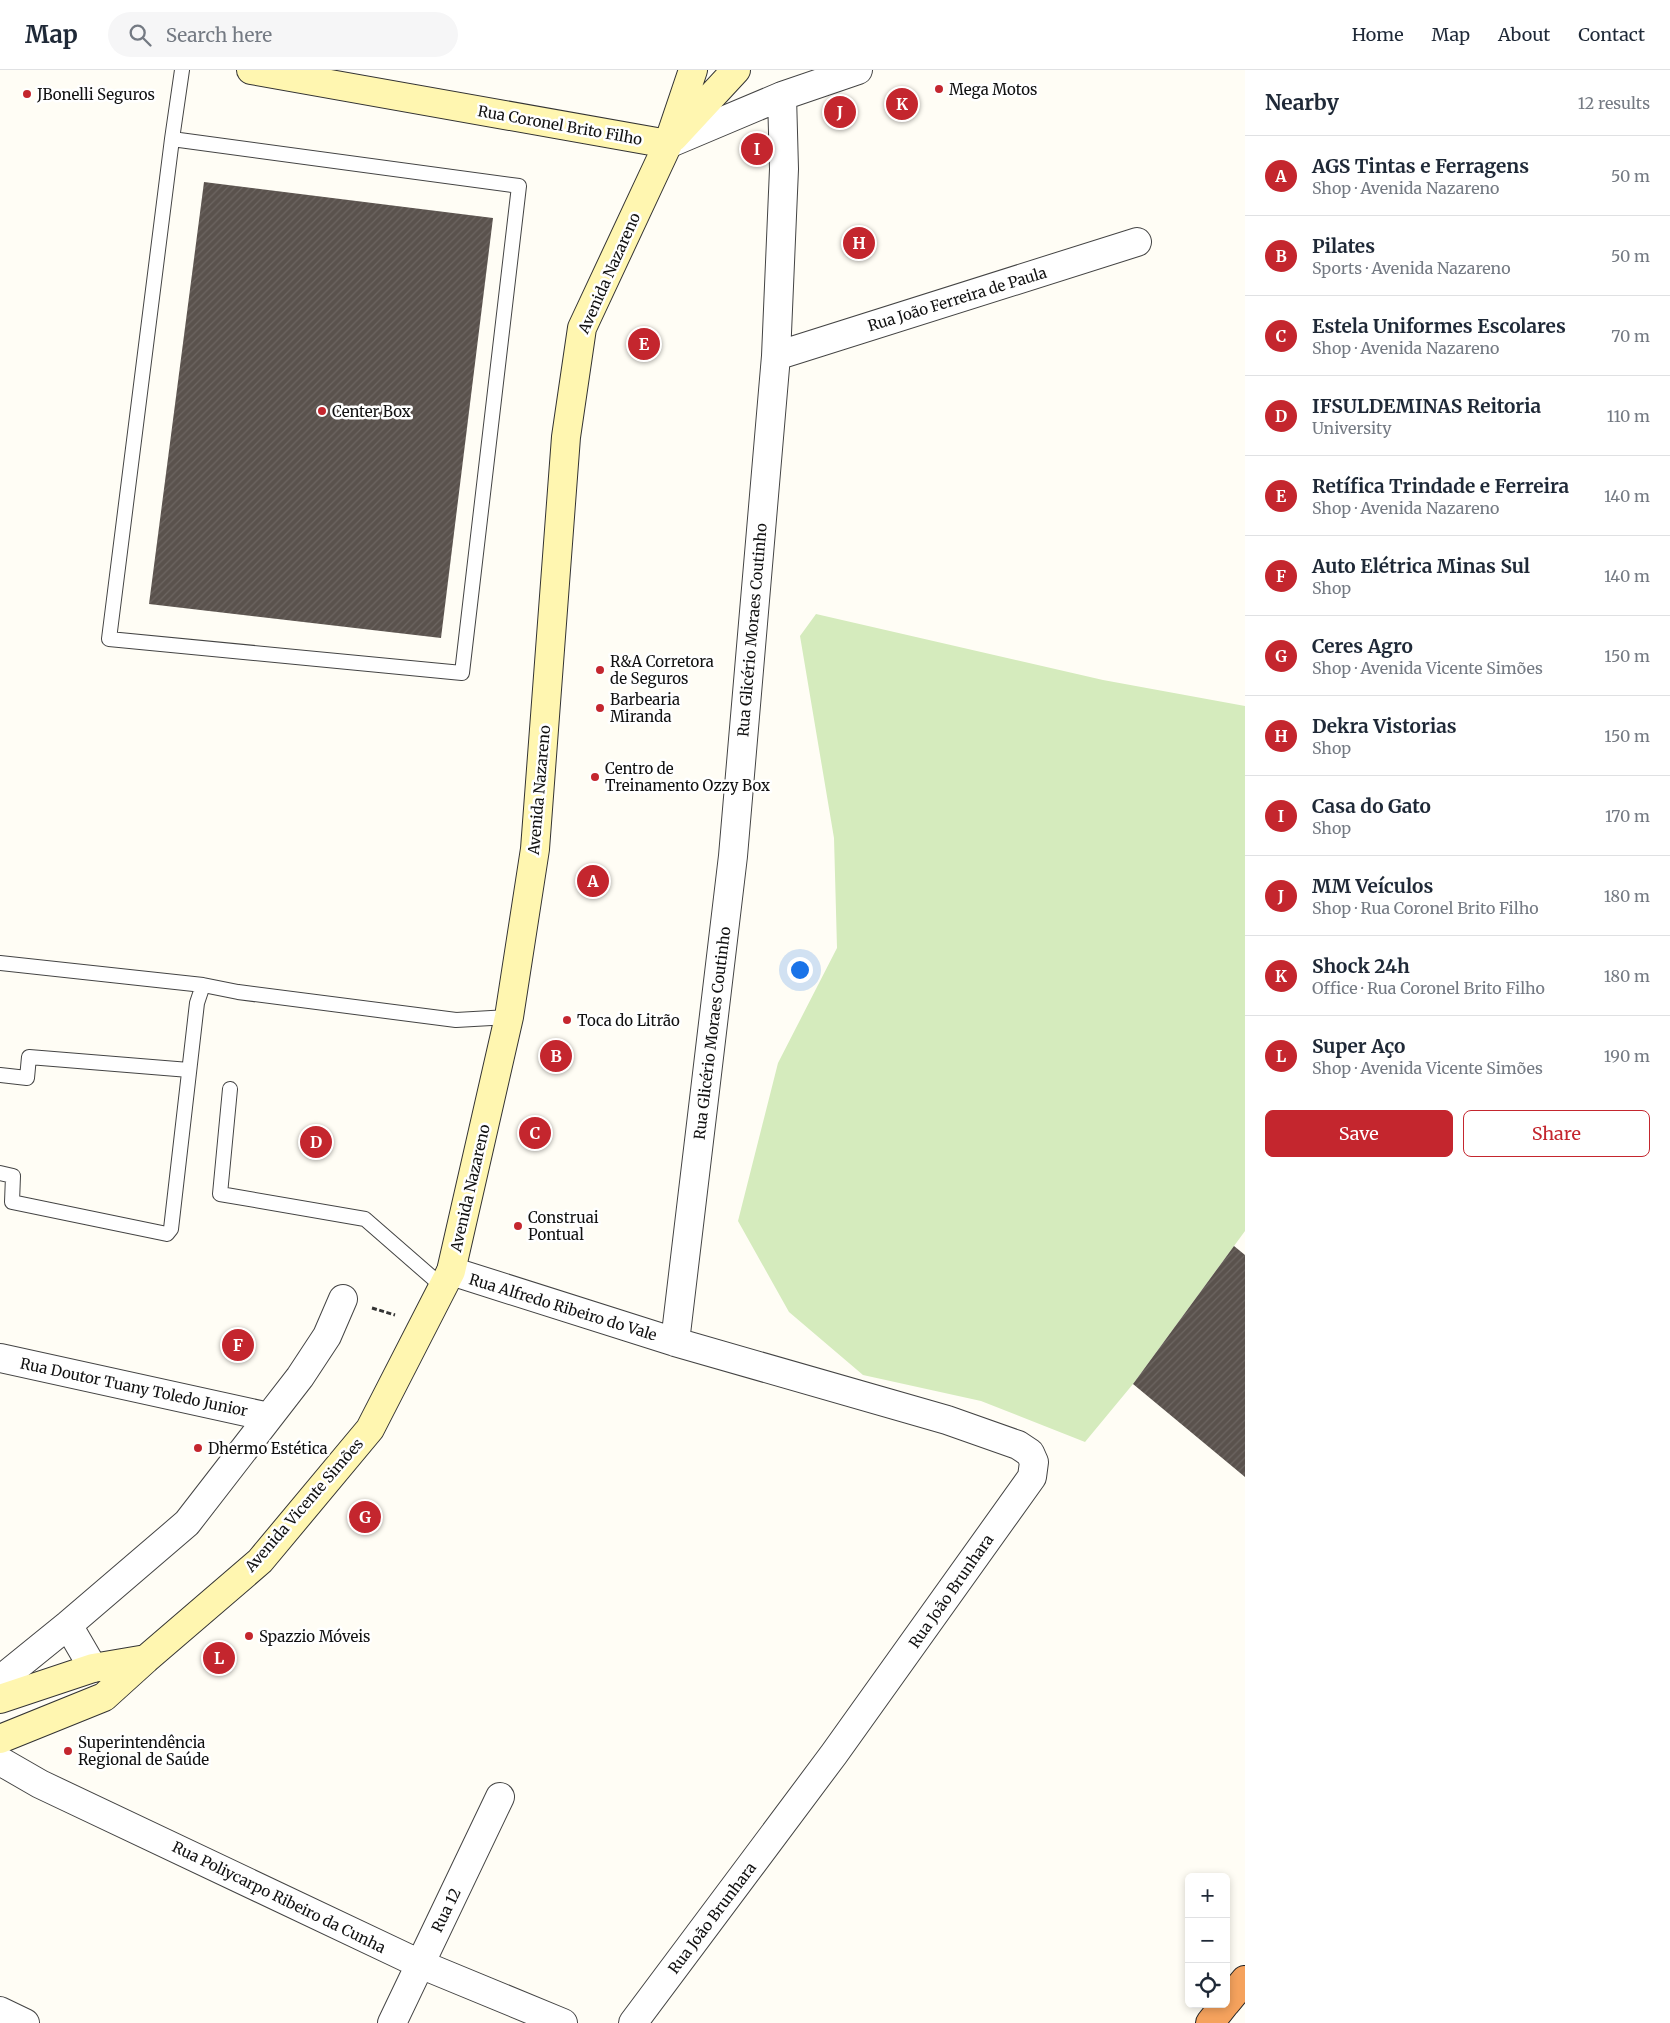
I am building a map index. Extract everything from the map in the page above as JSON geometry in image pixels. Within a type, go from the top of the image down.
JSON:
[{"type":"highway","points":[[1230,1999],[1245,1980]]},
{"type":"highway","points":[[1210,2023],[1223,2008]]},
{"type":"main road","name":"Rua Coronel Brito Filho","points":[[251,70],[668,144]]},
{"type":"main road","points":[[668,144],[693,70]]},
{"type":"main road","points":[[668,144],[736,70]]},
{"type":"main road","name":"Avenida Nazareno","points":[[370,1429],[447,1279],[509,1017],[535,848],[566,437],[582,328],[668,144]]},
{"type":"main road","name":"Avenida Vicente Simões","points":[[0,1738],[104,1698],[146,1659],[260,1561],[370,1429]]},
{"type":"main road","points":[[0,1699],[93,1668],[146,1659]]},
{"type":"street","points":[[668,144],[782,96],[858,70]]},
{"type":"street","name":"Rua Glicério Moraes Coutinho","points":[[675,1342],[733,856],[776,356],[784,169],[782,96]]},
{"type":"street","name":"Rua João Ferreira de Paula","points":[[776,356],[1137,242]]},
{"type":"street","name":"Rua Alfredo Ribeiro do Vale","points":[[447,1279],[675,1342]]},
{"type":"street","points":[[0,1680],[68,1625],[187,1523],[300,1377],[327,1336],[343,1299]]},
{"type":"street","name":"Rua João Brunhara","points":[[633,2023],[846,1738],[1032,1477],[1034,1462],[1030,1453],[1018,1445],[947,1420],[675,1342]]},
{"type":"street","name":"Rua Doutor Tuany Toledo Junior","points":[[0,1358],[268,1417]]},
{"type":"street","points":[[68,1625],[93,1668]]},
{"type":"street","name":"Rua Poliycarpo Ribeiro da Cunha","points":[[0,1761],[40,1784],[420,1964],[563,2023]]},
{"type":"street","name":"Rua 12","points":[[392,2023],[500,1798]]},
{"type":"street","points":[[0,2010],[26,2023]]},
{"type":"lane","points":[[172,139],[519,186],[462,673],[109,639],[172,139],[182,70]]},
{"type":"lane","points":[[0,962],[203,985],[238,992],[456,1020],[509,1017]]},
{"type":"lane","points":[[0,1174],[13,1176],[12,1202],[167,1234],[171,1228],[197,1003],[203,985]]},
{"type":"lane","points":[[0,1076],[27,1078],[29,1057],[189,1070]]},
{"type":"lane","points":[[230,1089],[220,1194],[365,1219],[447,1279]]},
{"type":"path","points":[[343,1299],[424,1324]]},
{"type":"green space","points":[[816,614],[1103,680],[1245,706],[1245,1231],[1133,1384],[1085,1442],[981,1401],[863,1375],[789,1312],[738,1221],[778,1063],[837,948],[834,838],[800,636]]},
{"type":"building","name":"Center Box","points":[[204,182],[493,218],[441,638],[149,604]]},
{"type":"building","points":[[1234,1246],[1245,1255],[1245,1477],[1133,1384]]},
{"type":"place","name":"Mega Motos","points":[[939,89]]},
{"type":"place","name":"JBonelli Seguros","points":[[27,94]]},
{"type":"place","name":"Shock 24h","points":[[902,104]]},
{"type":"place","name":"MM Veículos","points":[[840,112]]},
{"type":"place","name":"Casa do Gato","points":[[757,149]]},
{"type":"place","name":"Dekra Vistorias","points":[[859,243]]},
{"type":"place","name":"Retífica Trindade e Ferreira","points":[[644,344]]},
{"type":"place","name":"Center Box","points":[[322,411]]},
{"type":"place","name":"R&A Corretora de Seguros","points":[[600,670]]},
{"type":"place","name":"Barbearia Miranda","points":[[600,708]]},
{"type":"place","name":"Centro de Treinamento Ozzy Box","points":[[595,777]]},
{"type":"place","name":"AGS Tintas e Ferragens","points":[[593,881]]},
{"type":"place","name":"Toca do Litrão","points":[[567,1020]]},
{"type":"place","name":"Pilates","points":[[556,1056]]},
{"type":"place","name":"Estela Uniformes Escolares","points":[[535,1133]]},
{"type":"place","name":"IFSULDEMINAS Reitoria","points":[[316,1142]]},
{"type":"place","name":"Construai Pontual","points":[[518,1226]]},
{"type":"place","name":"Auto Elétrica Minas Sul","points":[[238,1345]]},
{"type":"place","name":"Dhermo Estética","points":[[198,1448]]},
{"type":"place","name":"Ceres Agro","points":[[365,1517]]},
{"type":"place","name":"Spazzio Móveis","points":[[249,1636]]},
{"type":"place","name":"Super Aço","points":[[219,1658]]},
{"type":"place","name":"Superintendência Regional de Saúde","points":[[68,1751]]}]
